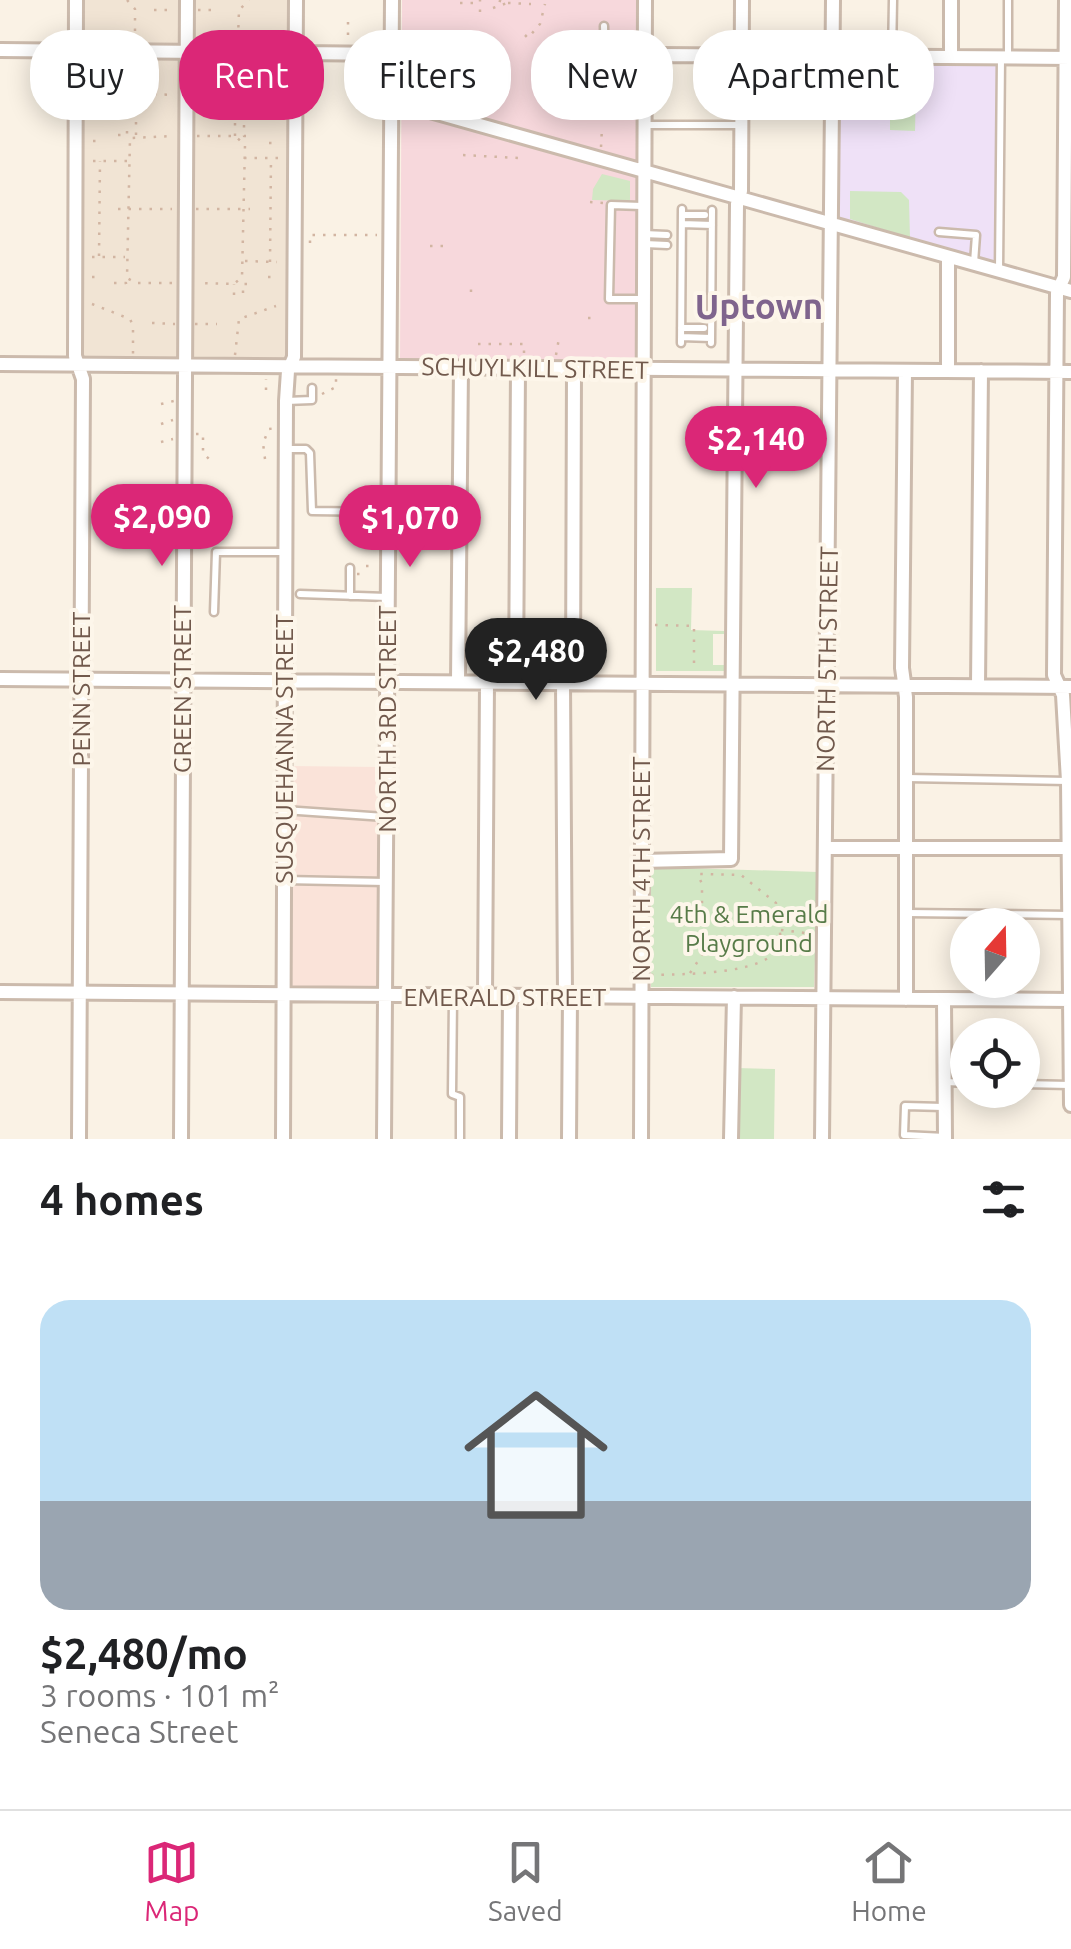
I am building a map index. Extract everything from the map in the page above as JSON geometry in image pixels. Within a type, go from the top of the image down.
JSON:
[{"type":"street","name":"PENN STREET","points":[[76,0],[76,30]]},
{"type":"street","name":"SUSQUEHANNA STREET","points":[[296,0],[296,30]]},
{"type":"street","name":"NORTH 3RD STREET","points":[[392,0],[392,30]]},
{"type":"street","name":"NORTH 4TH STREET","points":[[645,0],[646,30]]},
{"type":"street","points":[[742,0],[742,30]]},
{"type":"street","name":"NORTH 5TH STREET","points":[[832,30],[833,0]]},
{"type":"street","points":[[950,58],[951,0]]},
{"type":"street","points":[[1066,0],[1066,290]]},
{"type":"street","points":[[0,50],[30,50]]},
{"type":"street","points":[[934,58],[1068,58]]},
{"type":"street","name":"PENN STREET","points":[[76,120],[75,356],[83,380],[79,1139]]},
{"type":"street","name":"GREEN STREET","points":[[181,1139],[186,120]]},
{"type":"street","name":"SUSQUEHANNA STREET","points":[[282,1139],[286,378],[294,357],[296,120]]},
{"type":"street","name":"NORTH 3RD STREET","points":[[384,1139],[391,120]]},
{"type":"street","points":[[462,120],[1066,290]]},
{"type":"street","name":"NORTH 4TH STREET","points":[[640,1139],[645,120]]},
{"type":"street","points":[[640,861],[697,867],[732,859],[734,370],[741,120]]},
{"type":"street","name":"NORTH 5TH STREET","points":[[822,1139],[832,120]]},
{"type":"street","points":[[948,257],[948,372]]},
{"type":"street","points":[[1066,290],[1057,294],[1054,676],[1064,687],[1068,780],[1071,1105]]},
{"type":"street","points":[[516,682],[521,363]]},
{"type":"street","name":"SCHUYLKILL STREET","points":[[0,364],[461,367],[521,363],[574,369],[1071,372]]},
{"type":"street","points":[[458,682],[461,367]]},
{"type":"street","points":[[569,1139],[568,682],[574,369]]},
{"type":"street","points":[[905,372],[902,650],[906,998]]},
{"type":"street","points":[[978,686],[982,372]]},
{"type":"street","points":[[0,678],[1064,687]]},
{"type":"street","points":[[485,997],[487,682]]},
{"type":"street","points":[[825,848],[1070,848]]},
{"type":"street","name":"EMERALD STREET","points":[[0,992],[1070,1000]]},
{"type":"street","points":[[509,1139],[510,997]]},
{"type":"street","points":[[731,1139],[734,998]]},
{"type":"street","points":[[944,999],[944,1138]]},
{"type":"lane","points":[[892,30],[893,0]]},
{"type":"lane","points":[[999,271],[1008,0]]},
{"type":"lane","points":[[604,26],[604,30]]},
{"type":"lane","points":[[645,126],[741,125]]},
{"type":"lane","points":[[644,206],[611,205],[610,299],[644,300]]},
{"type":"lane","points":[[708,212],[712,225],[711,341],[681,340],[682,216],[708,212]]},
{"type":"lane","points":[[682,216],[712,225]]},
{"type":"lane","points":[[939,232],[976,236],[974,264]]},
{"type":"lane","points":[[644,239],[667,235]]},
{"type":"lane","points":[[644,239],[667,244]]},
{"type":"lane","points":[[681,328],[704,328]]},
{"type":"lane","points":[[286,401],[312,400],[312,388]]},
{"type":"lane","points":[[286,449],[310,453],[312,511],[390,512]]},
{"type":"lane","points":[[214,612],[216,552],[285,552]]},
{"type":"lane","points":[[350,568],[350,596]]},
{"type":"lane","points":[[300,594],[388,596]]},
{"type":"lane","points":[[906,778],[1068,780]]},
{"type":"lane","points":[[284,810],[387,818]]},
{"type":"lane","points":[[283,880],[386,882]]},
{"type":"lane","points":[[906,913],[1069,915]]},
{"type":"lane","points":[[453,997],[452,1094],[460,1097],[460,1139]]},
{"type":"lane","points":[[944,1082],[950,1082]]},
{"type":"lane","points":[[1040,1084],[1070,1084]]},
{"type":"lane","points":[[944,1107],[905,1106],[904,1134],[944,1138]]},
{"type":"path","points":[[127,0],[135,9],[135,30]]},
{"type":"path","points":[[237,30],[240,7],[249,0]]},
{"type":"path","points":[[497,0],[531,4]]},
{"type":"path","points":[[460,2],[480,2],[480,12]]},
{"type":"path","points":[[493,8],[506,3]]},
{"type":"path","points":[[525,35],[528,38],[540,24],[547,4],[539,4]]},
{"type":"path","points":[[154,10],[217,10]]},
{"type":"path","points":[[348,22],[348,30]]},
{"type":"path","points":[[159,94],[176,95]]},
{"type":"path","points":[[136,122],[136,135]]},
{"type":"path","points":[[235,122],[235,136]]},
{"type":"path","points":[[126,292],[127,124]]},
{"type":"path","points":[[244,124],[244,293]]},
{"type":"path","points":[[601,148],[602,128]]},
{"type":"path","points":[[118,135],[175,136]]},
{"type":"path","points":[[195,136],[253,136]]},
{"type":"path","points":[[94,141],[100,141]]},
{"type":"path","points":[[269,143],[278,143]]},
{"type":"path","points":[[463,156],[518,158]]},
{"type":"path","points":[[244,158],[278,158]]},
{"type":"path","points":[[270,262],[272,158]]},
{"type":"path","points":[[94,161],[127,161]]},
{"type":"path","points":[[99,256],[100,161]]},
{"type":"path","points":[[264,174],[271,174]]},
{"type":"path","points":[[244,200],[252,200]]},
{"type":"path","points":[[590,202],[598,202]]},
{"type":"path","points":[[118,209],[176,209]]},
{"type":"path","points":[[194,209],[250,210]]},
{"type":"path","points":[[117,218],[127,218]]},
{"type":"path","points":[[310,243],[310,235],[377,236]]},
{"type":"path","points":[[121,237],[127,237]]},
{"type":"path","points":[[264,246],[270,246]]},
{"type":"path","points":[[430,246],[446,246]]},
{"type":"path","points":[[92,256],[127,256]]},
{"type":"path","points":[[243,262],[277,262]]},
{"type":"path","points":[[92,276],[100,277]]},
{"type":"path","points":[[268,276],[276,277]]},
{"type":"path","points":[[114,282],[176,283]]},
{"type":"path","points":[[136,283],[136,294]]},
{"type":"path","points":[[194,283],[251,284]]},
{"type":"path","points":[[234,284],[234,295]]},
{"type":"path","points":[[471,284],[471,292]]},
{"type":"path","points":[[92,304],[118,311],[132,321],[132,356]]},
{"type":"path","points":[[235,356],[234,331],[239,319],[276,306]]},
{"type":"path","points":[[588,318],[596,318]]},
{"type":"path","points":[[152,323],[175,324]]},
{"type":"path","points":[[194,324],[217,324]]},
{"type":"path","points":[[551,359],[560,347],[560,338]]},
{"type":"path","points":[[478,344],[524,344],[521,363]]},
{"type":"path","points":[[560,347],[568,347]]},
{"type":"path","points":[[266,378],[266,390]]},
{"type":"path","points":[[322,394],[336,387],[336,378]]},
{"type":"path","points":[[161,404],[177,401]]},
{"type":"path","points":[[161,424],[177,420]]},
{"type":"path","points":[[265,459],[266,434],[274,429]]},
{"type":"path","points":[[194,434],[203,434],[203,453],[209,459]]},
{"type":"path","points":[[160,442],[173,439]]},
{"type":"path","points":[[366,566],[374,566]]},
{"type":"path","points":[[655,626],[694,626],[694,673]]},
{"type":"path","points":[[640,975],[690,973],[742,969],[776,952],[780,944],[776,902],[747,878],[697,867],[702,884],[702,955],[690,973]]},
{"type":"path","points":[[779,930],[824,935]]},
{"type":"shaded area","points":[[80,0],[293,0],[293,30],[179,30],[179,120],[292,120],[291,359],[79,359],[80,120],[159,120],[159,30],[80,30]]},
{"type":"shaded area","points":[[402,0],[638,0],[638,30],[531,30],[531,120],[637,120],[635,362],[400,360],[401,120],[511,120],[511,30],[402,30]]},
{"type":"shaded area","points":[[934,64],[1001,64],[999,268],[838,222],[839,120],[934,120]]},
{"type":"shaded area","points":[[289,766],[379,767],[378,989],[285,989]]},
{"type":"green space","points":[[890,120],[915,120],[915,131],[890,130]]},
{"type":"green space","points":[[602,174],[630,181],[630,201],[592,200],[593,189]]},
{"type":"green space","points":[[850,191],[901,192],[909,200],[910,238],[850,219]]},
{"type":"green space","points":[[656,588],[692,588],[691,630],[724,631],[713,634],[713,665],[726,665],[726,671],[656,671]]},
{"type":"green space","name":"4th & Emerald Playground","points":[[651,867],[818,872],[814,987],[651,987]]},
{"type":"green space","points":[[736,1068],[775,1069],[774,1139],[735,1139]]},
{"type":"district","name":"Uptown","points":[[759,306]]}]
